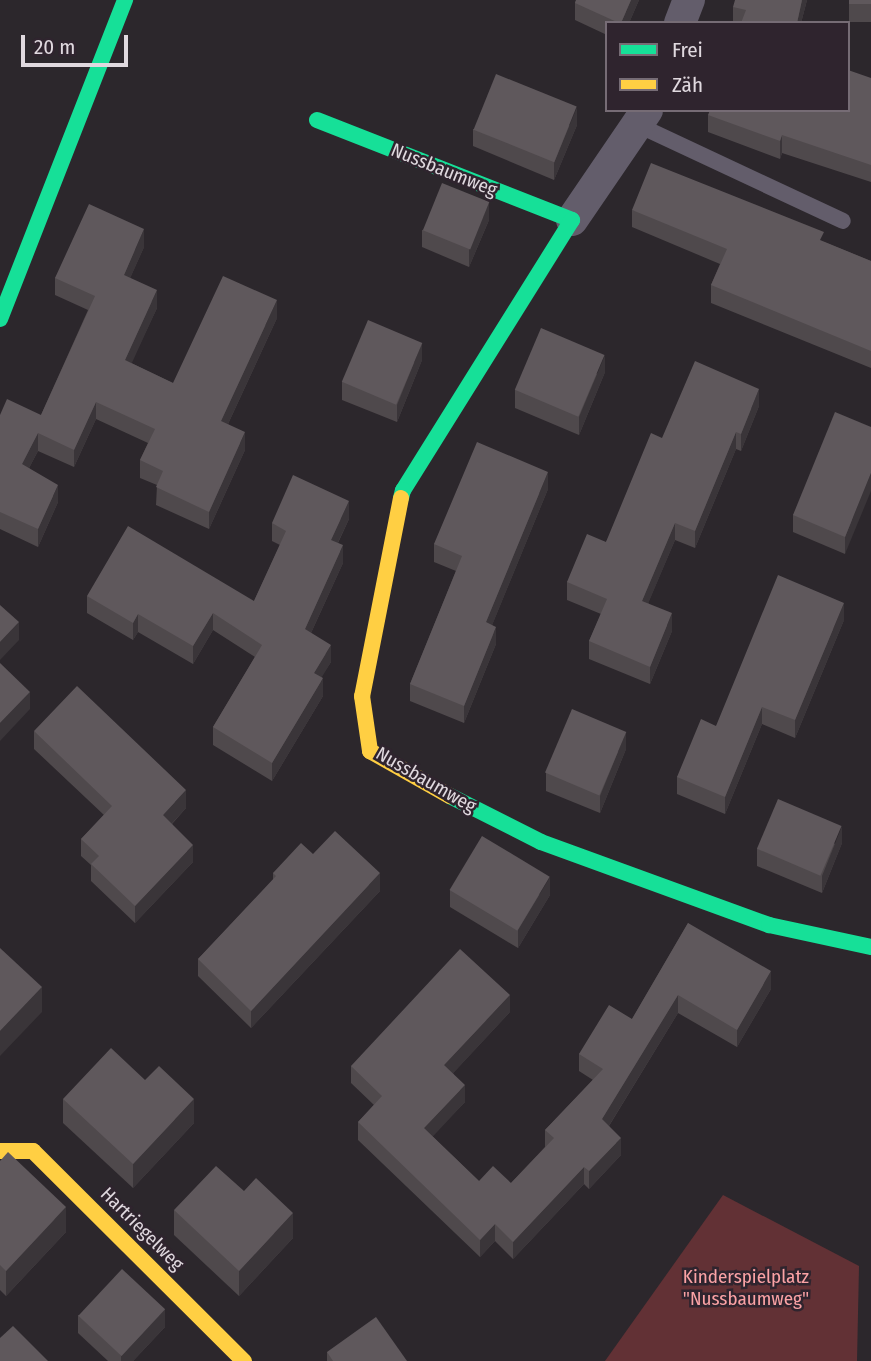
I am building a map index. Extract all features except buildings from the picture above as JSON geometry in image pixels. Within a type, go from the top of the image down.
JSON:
[{"type":"street","points":[[0,320],[125,0]]},
{"type":"street","points":[[681,21],[689,0]]},
{"type":"street","name":"Nussbaumweg","points":[[642,118],[572,220],[403,490],[362,696],[370,751],[430,786],[541,842],[769,925],[871,947]]},
{"type":"street","name":"Nussbaumweg","points":[[317,120],[572,220]]},
{"type":"street","name":"Hartriegelweg","points":[[0,1151],[33,1151],[244,1361]]},
{"type":"lane","points":[[642,118],[843,221]]},
{"type":"green space","name":"Kinderspielplatz \"Nussbaumweg\"","points":[[723,1195],[859,1266],[857,1361],[605,1361]]},
{"type":"traffic: fast","points":[[0,319],[125,0]]},
{"type":"traffic: fast","points":[[317,120],[572,220],[403,490],[401,498]]},
{"type":"traffic: fast","points":[[450,796],[541,842],[769,925],[871,947]]},
{"type":"traffic: slow","points":[[401,498],[362,696],[370,751],[450,796]]},
{"type":"traffic: slow","points":[[0,1151],[33,1151],[244,1361]]}]
